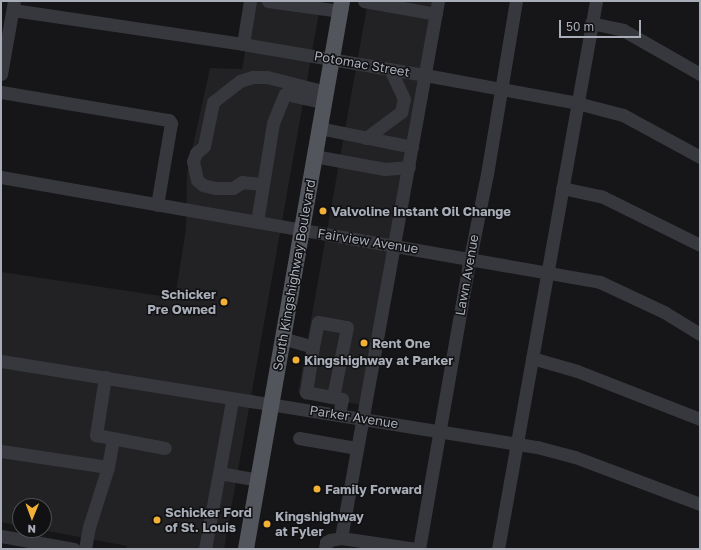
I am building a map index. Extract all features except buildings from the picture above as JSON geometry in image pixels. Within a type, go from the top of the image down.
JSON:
[{"type":"main road","name":"South Kingshighway Boulevard","points":[[246,549],[341,6]]},
{"type":"street","points":[[243,44],[250,1]]},
{"type":"street","points":[[268,1],[341,6]]},
{"type":"street","points":[[364,1],[436,14]]},
{"type":"street","points":[[341,538],[438,1]]},
{"type":"street","name":"Lawn Avenue","points":[[417,549],[441,431],[516,1]]},
{"type":"street","points":[[498,549],[546,271],[596,1]]},
{"type":"street","points":[[1,74],[6,24],[14,5]]},
{"type":"street","name":"Potomac Street","points":[[14,5],[425,75],[577,103],[623,115],[700,158]]},
{"type":"street","points":[[591,23],[623,30],[700,74]]},
{"type":"street","points":[[366,138],[400,112],[404,99],[390,69]]},
{"type":"street","points":[[263,184],[242,182],[233,188],[215,188],[203,185],[197,180],[193,162],[196,153],[204,146],[213,102],[240,81],[252,78],[267,77],[325,97]]},
{"type":"street","points":[[1,92],[169,120],[172,123],[157,204]]},
{"type":"street","points":[[257,222],[274,123],[285,94],[325,97]]},
{"type":"street","points":[[319,128],[412,147]]},
{"type":"street","points":[[314,156],[385,169],[409,167]]},
{"type":"street","name":"Fairview Avenue","points":[[1,177],[301,230],[546,271],[600,282],[664,312],[700,334]]},
{"type":"street","points":[[562,188],[601,196],[700,245]]},
{"type":"street","points":[[333,398],[347,328],[318,322],[306,392],[333,398],[342,399],[339,414]]},
{"type":"street","points":[[282,338],[313,347]]},
{"type":"street","points":[[532,358],[577,371],[700,419]]},
{"type":"street","name":"Parker Avenue","points":[[1,361],[339,414],[537,448],[575,457],[700,504]]},
{"type":"street","points":[[105,377],[96,435],[165,448]]},
{"type":"street","points":[[313,410],[317,394]]},
{"type":"street","points":[[205,549],[231,406]]},
{"type":"street","points":[[299,438],[357,448]]},
{"type":"street","points":[[85,549],[89,527],[108,467],[113,439]]},
{"type":"street","points":[[1,451],[108,467]]},
{"type":"street","points":[[219,473],[257,480]]},
{"type":"street","points":[[1,536],[15,544],[74,549]]},
{"type":"street","points":[[325,549],[326,542],[341,538],[356,545],[417,549]]},
{"type":"shaded area","points":[[254,1],[321,1],[224,549],[127,549],[127,546],[52,532],[52,498],[12,498],[12,524],[1,522],[1,272],[175,298],[186,229],[187,173],[210,68],[242,69]]},
{"type":"shaded area","points":[[368,1],[433,1],[362,405],[298,393]]},
{"type":"place","name":"Valvoline Instant Oil Change","points":[[323,211]]},
{"type":"place","name":"Schicker Pre Owned","points":[[224,302]]},
{"type":"place","name":"Rent One","points":[[364,343]]},
{"type":"place","name":"Kingshighway at Parker","points":[[296,360]]},
{"type":"place","name":"Family Forward","points":[[317,489]]},
{"type":"place","name":"Schicker Ford of St. Louis","points":[[157,520]]},
{"type":"place","name":"Kingshighway at Fyler","points":[[267,524]]}]
